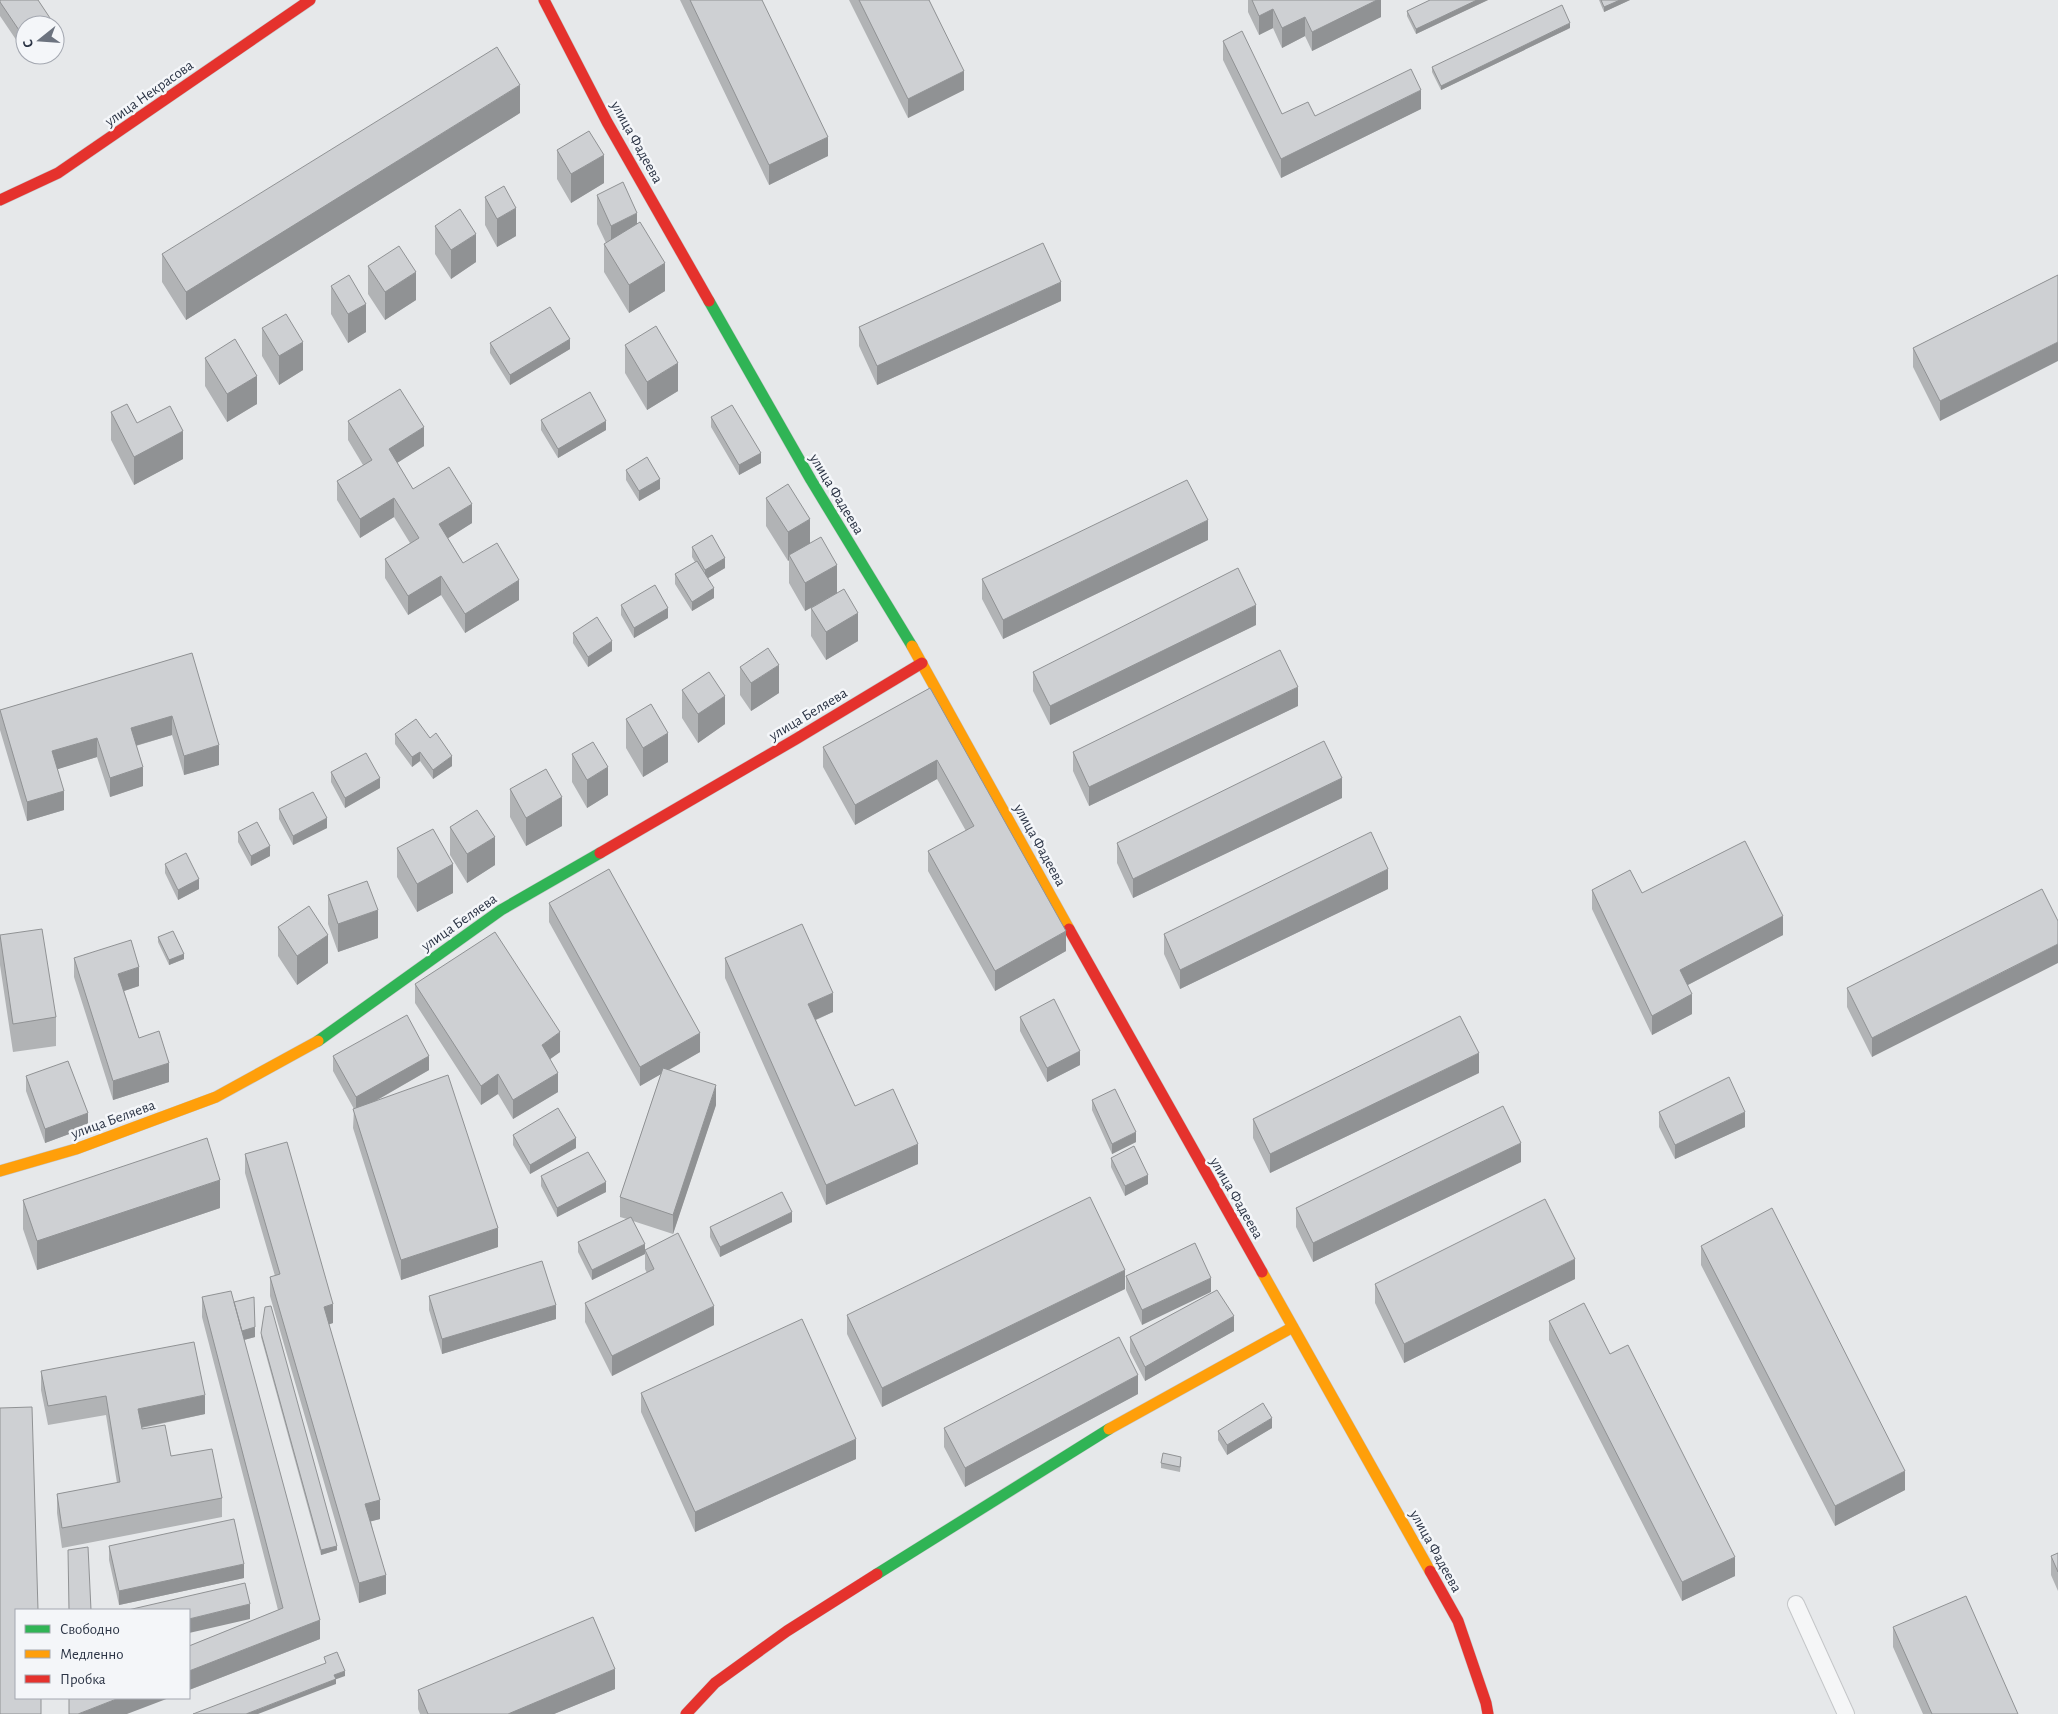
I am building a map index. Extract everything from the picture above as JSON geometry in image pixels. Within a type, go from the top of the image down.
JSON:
[{"type":"main road","name":"улица Некрасова","points":[[0,200],[58,173],[310,0]]},
{"type":"main road","name":"улица Фадеева","points":[[544,0],[607,122],[806,472],[922,663],[1140,1056],[1458,1621],[1486,1702],[1488,1714]]},
{"type":"main road","name":"улица Беляева","points":[[0,1170],[76,1149],[216,1097],[320,1040],[501,910],[796,740],[922,663]]},
{"type":"main road","points":[[686,1714],[715,1683],[787,1631],[1125,1419],[1293,1327]]},
{"type":"street","points":[[1796,1604],[1846,1714]]},
{"type":"building","points":[[0,0],[38,0],[48,15],[15,15],[15,24]]},
{"type":"building","points":[[690,0],[762,0],[828,137],[769,165]]},
{"type":"building","points":[[859,0],[929,0],[964,71],[908,99]]},
{"type":"building","points":[[1252,0],[1377,0],[1312,32],[1305,17],[1282,28],[1273,9],[1259,16]]},
{"type":"building","points":[[1430,0],[1477,0],[1416,29],[1407,11]]},
{"type":"building","points":[[1601,0],[1620,0],[1604,7]]},
{"type":"building","points":[[1562,5],[1570,23],[1441,86],[1432,67]]},
{"type":"building","points":[[1242,31],[1282,114],[1308,102],[1315,116],[1411,69],[1421,90],[1281,159],[1223,41]]},
{"type":"building","points":[[497,47],[520,85],[186,292],[162,254]]},
{"type":"building","points":[[589,131],[604,155],[571,174],[557,150]]},
{"type":"building","points":[[623,182],[637,213],[611,226],[597,195]]},
{"type":"building","points":[[504,186],[516,208],[497,219],[485,197]]},
{"type":"building","points":[[460,209],[476,234],[451,250],[435,226]]},
{"type":"building","points":[[640,222],[665,263],[629,285],[604,244]]},
{"type":"building","points":[[1043,243],[1061,282],[877,366],[859,327]]},
{"type":"building","points":[[399,246],[416,272],[385,292],[368,266]]},
{"type":"building","points":[[349,275],[366,304],[348,314],[331,286]]},
{"type":"building","points":[[2058,275],[2058,342],[1940,401],[1913,348]]},
{"type":"building","points":[[550,307],[570,339],[510,375],[490,343]]},
{"type":"building","points":[[286,314],[303,342],[279,356],[262,328]]},
{"type":"building","points":[[656,326],[678,363],[647,382],[625,345]]},
{"type":"building","points":[[235,339],[257,376],[227,394],[205,358]]},
{"type":"building","points":[[400,389],[424,427],[389,449],[413,489],[449,467],[472,504],[439,524],[463,563],[497,543],[519,580],[465,614],[441,576],[408,596],[385,559],[419,538],[394,498],[360,519],[337,481],[372,460],[348,421]]},
{"type":"building","points":[[590,392],[606,421],[558,449],[541,420]]},
{"type":"building","points":[[127,404],[137,423],[170,406],[183,431],[134,457],[111,412]]},
{"type":"building","points":[[732,405],[761,453],[739,465],[711,417]]},
{"type":"building","points":[[647,457],[660,479],[639,491],[626,470]]},
{"type":"building","points":[[1187,480],[1208,520],[1003,620],[982,579]]},
{"type":"building","points":[[788,484],[810,519],[788,532],[766,498]]},
{"type":"building","points":[[712,535],[725,558],[705,570],[692,547]]},
{"type":"building","points":[[821,537],[837,565],[805,583],[789,555]]},
{"type":"building","points":[[697,561],[714,588],[692,602],[675,574]]},
{"type":"building","points":[[1238,568],[1256,605],[1050,706],[1033,672]]},
{"type":"building","points":[[655,585],[668,608],[634,628],[621,605]]},
{"type":"building","points":[[844,589],[858,613],[826,632],[811,608]]},
{"type":"building","points":[[597,617],[612,641],[588,657],[573,633]]},
{"type":"building","points":[[768,648],[779,665],[751,683],[740,667]]},
{"type":"building","points":[[1280,650],[1298,687],[1089,787],[1073,752]]},
{"type":"building","points":[[192,653],[219,745],[184,756],[172,716],[131,728],[143,767],[110,778],[97,738],[52,751],[64,791],[27,802],[0,710]]},
{"type":"building","points":[[709,672],[725,696],[698,714],[682,690]]},
{"type":"building","points":[[930,688],[1066,931],[995,971],[928,851],[974,826],[937,760],[855,805],[823,747]]},
{"type":"building","points":[[651,704],[668,733],[643,748],[626,719]]},
{"type":"building","points":[[416,719],[430,738],[436,733],[452,756],[433,770],[420,752],[412,757],[395,734]]},
{"type":"building","points":[[1324,741],[1342,778],[1133,879],[1117,843]]},
{"type":"building","points":[[593,742],[608,767],[587,780],[572,754]]},
{"type":"building","points":[[366,753],[380,778],[345,798],[331,772]]},
{"type":"building","points":[[546,769],[562,797],[526,818],[510,789]]},
{"type":"building","points":[[313,792],[327,818],[293,836],[279,809]]},
{"type":"building","points":[[477,810],[495,837],[467,854],[450,827]]},
{"type":"building","points":[[257,822],[270,846],[251,856],[238,832]]},
{"type":"building","points":[[433,829],[453,864],[417,884],[397,848]]},
{"type":"building","points":[[1371,832],[1388,869],[1180,970],[1164,934]]},
{"type":"building","points":[[1745,841],[1783,916],[1680,970],[1692,994],[1652,1016],[1592,890],[1630,870],[1642,893]]},
{"type":"building","points":[[186,853],[199,879],[178,890],[165,864]]},
{"type":"building","points":[[609,869],[700,1033],[640,1067],[549,903]]},
{"type":"building","points":[[367,881],[378,910],[338,924],[328,895]]},
{"type":"building","points":[[2042,889],[2058,921],[2058,944],[1872,1038],[1847,988]]},
{"type":"building","points":[[309,906],[328,935],[297,956],[278,927]]},
{"type":"building","points":[[802,924],[833,993],[808,1004],[855,1106],[893,1089],[918,1144],[826,1185],[725,958]]},
{"type":"building","points":[[42,929],[56,1017],[13,1024],[0,935]]},
{"type":"building","points":[[173,931],[184,954],[169,960],[158,937]]},
{"type":"building","points":[[495,932],[560,1032],[542,1045],[558,1073],[513,1100],[498,1074],[481,1086],[415,984]]},
{"type":"building","points":[[131,940],[139,967],[118,974],[139,1038],[159,1031],[169,1063],[113,1081],[74,958]]},
{"type":"building","points":[[1054,999],[1080,1051],[1047,1068],[1020,1017]]},
{"type":"building","points":[[407,1015],[429,1056],[356,1097],[333,1056]]},
{"type":"building","points":[[1460,1016],[1479,1053],[1270,1154],[1253,1119]]},
{"type":"building","points":[[68,1061],[88,1113],[45,1129],[26,1076]]},
{"type":"building","points":[[663,1068],[716,1085],[673,1215],[620,1197]]},
{"type":"building","points":[[448,1075],[498,1228],[401,1260],[353,1109]]},
{"type":"building","points":[[1729,1077],[1745,1112],[1675,1145],[1659,1112]]},
{"type":"building","points":[[1115,1089],[1136,1132],[1112,1144],[1092,1100]]},
{"type":"building","points":[[1503,1106],[1521,1143],[1313,1243],[1296,1208]]},
{"type":"building","points":[[558,1108],[576,1138],[530,1165],[513,1135]]},
{"type":"building","points":[[207,1138],[220,1180],[37,1241],[23,1200]]},
{"type":"building","points":[[287,1142],[333,1304],[324,1307],[380,1500],[365,1504],[386,1575],[359,1583],[270,1277],[280,1274],[245,1154]]},
{"type":"building","points":[[1134,1146],[1148,1175],[1125,1186],[1111,1158]]},
{"type":"building","points":[[588,1152],[606,1182],[557,1208],[541,1176]]},
{"type":"building","points":[[782,1192],[792,1212],[720,1247],[710,1227]]},
{"type":"building","points":[[1090,1197],[1125,1270],[882,1388],[847,1315]]},
{"type":"building","points":[[1545,1199],[1575,1259],[1404,1344],[1375,1284]]},
{"type":"building","points":[[1772,1208],[1905,1471],[1835,1506],[1701,1246]]},
{"type":"building","points":[[631,1217],[645,1244],[592,1270],[578,1242]]},
{"type":"building","points":[[678,1233],[714,1306],[612,1356],[585,1303],[654,1269],[645,1250]]},
{"type":"building","points":[[1195,1243],[1211,1278],[1142,1310],[1126,1276]]},
{"type":"building","points":[[542,1261],[556,1305],[442,1339],[429,1296]]},
{"type":"building","points":[[1217,1290],[1234,1316],[1145,1367],[1130,1337]]},
{"type":"building","points":[[231,1291],[320,1620],[190,1671],[190,1646],[283,1608],[202,1297]]},
{"type":"building","points":[[254,1297],[255,1327],[242,1331],[234,1302]]},
{"type":"building","points":[[1584,1303],[1610,1354],[1628,1345],[1735,1557],[1682,1582],[1549,1321]]},
{"type":"building","points":[[271,1306],[337,1546],[321,1550],[261,1333],[265,1307]]},
{"type":"building","points":[[802,1319],[856,1439],[695,1512],[641,1393]]},
{"type":"building","points":[[1119,1337],[1138,1375],[965,1468],[944,1428]]},
{"type":"building","points":[[194,1342],[205,1395],[138,1409],[142,1429],[165,1425],[171,1456],[212,1449],[222,1498],[62,1528],[57,1494],[120,1482],[106,1396],[48,1406],[41,1371]]},
{"type":"building","points":[[1263,1403],[1272,1418],[1227,1445],[1218,1431]]},
{"type":"building","points":[[32,1407],[38,1609],[15,1609],[15,1699],[41,1699],[41,1714],[0,1714],[0,1408]]},
{"type":"building","points":[[1163,1453],[1181,1457],[1180,1467],[1161,1463]]},
{"type":"building","points":[[234,1519],[244,1564],[119,1591],[109,1546]]},
{"type":"building","points":[[88,1547],[91,1609],[69,1609],[68,1550]]},
{"type":"building","points":[[2058,1553],[2058,1572],[2051,1556]]},
{"type":"building","points":[[245,1583],[250,1604],[190,1619],[190,1609],[132,1609]]},
{"type":"building","points":[[1966,1596],[2018,1714],[1932,1714],[1893,1627]]},
{"type":"building","points":[[593,1617],[615,1669],[508,1714],[428,1714],[418,1690]]},
{"type":"building","points":[[337,1652],[345,1671],[334,1675],[336,1679],[246,1714],[193,1714],[326,1663],[324,1657]]},
{"type":"building","points":[[69,1699],[116,1699],[78,1714],[69,1714]]},
{"type":"traffic: fast","points":[[709,301],[811,480],[912,646]]},
{"type":"traffic: fast","points":[[318,1041],[501,910],[600,853]]},
{"type":"traffic: fast","points":[[877,1574],[1109,1429]]},
{"type":"traffic: slow","points":[[912,646],[1069,929]]},
{"type":"traffic: slow","points":[[0,1171],[76,1149],[216,1097],[318,1041]]},
{"type":"traffic: slow","points":[[1262,1272],[1430,1571]]},
{"type":"traffic: slow","points":[[1109,1429],[1293,1327]]},
{"type":"traffic: jam","points":[[0,200],[58,173],[310,0]]},
{"type":"traffic: jam","points":[[544,0],[607,122],[709,301]]},
{"type":"traffic: jam","points":[[600,853],[922,663]]},
{"type":"traffic: jam","points":[[1069,929],[1262,1272]]},
{"type":"traffic: jam","points":[[1430,1571],[1458,1621],[1488,1714]]},
{"type":"traffic: jam","points":[[686,1714],[715,1683],[787,1631],[877,1574]]}]
